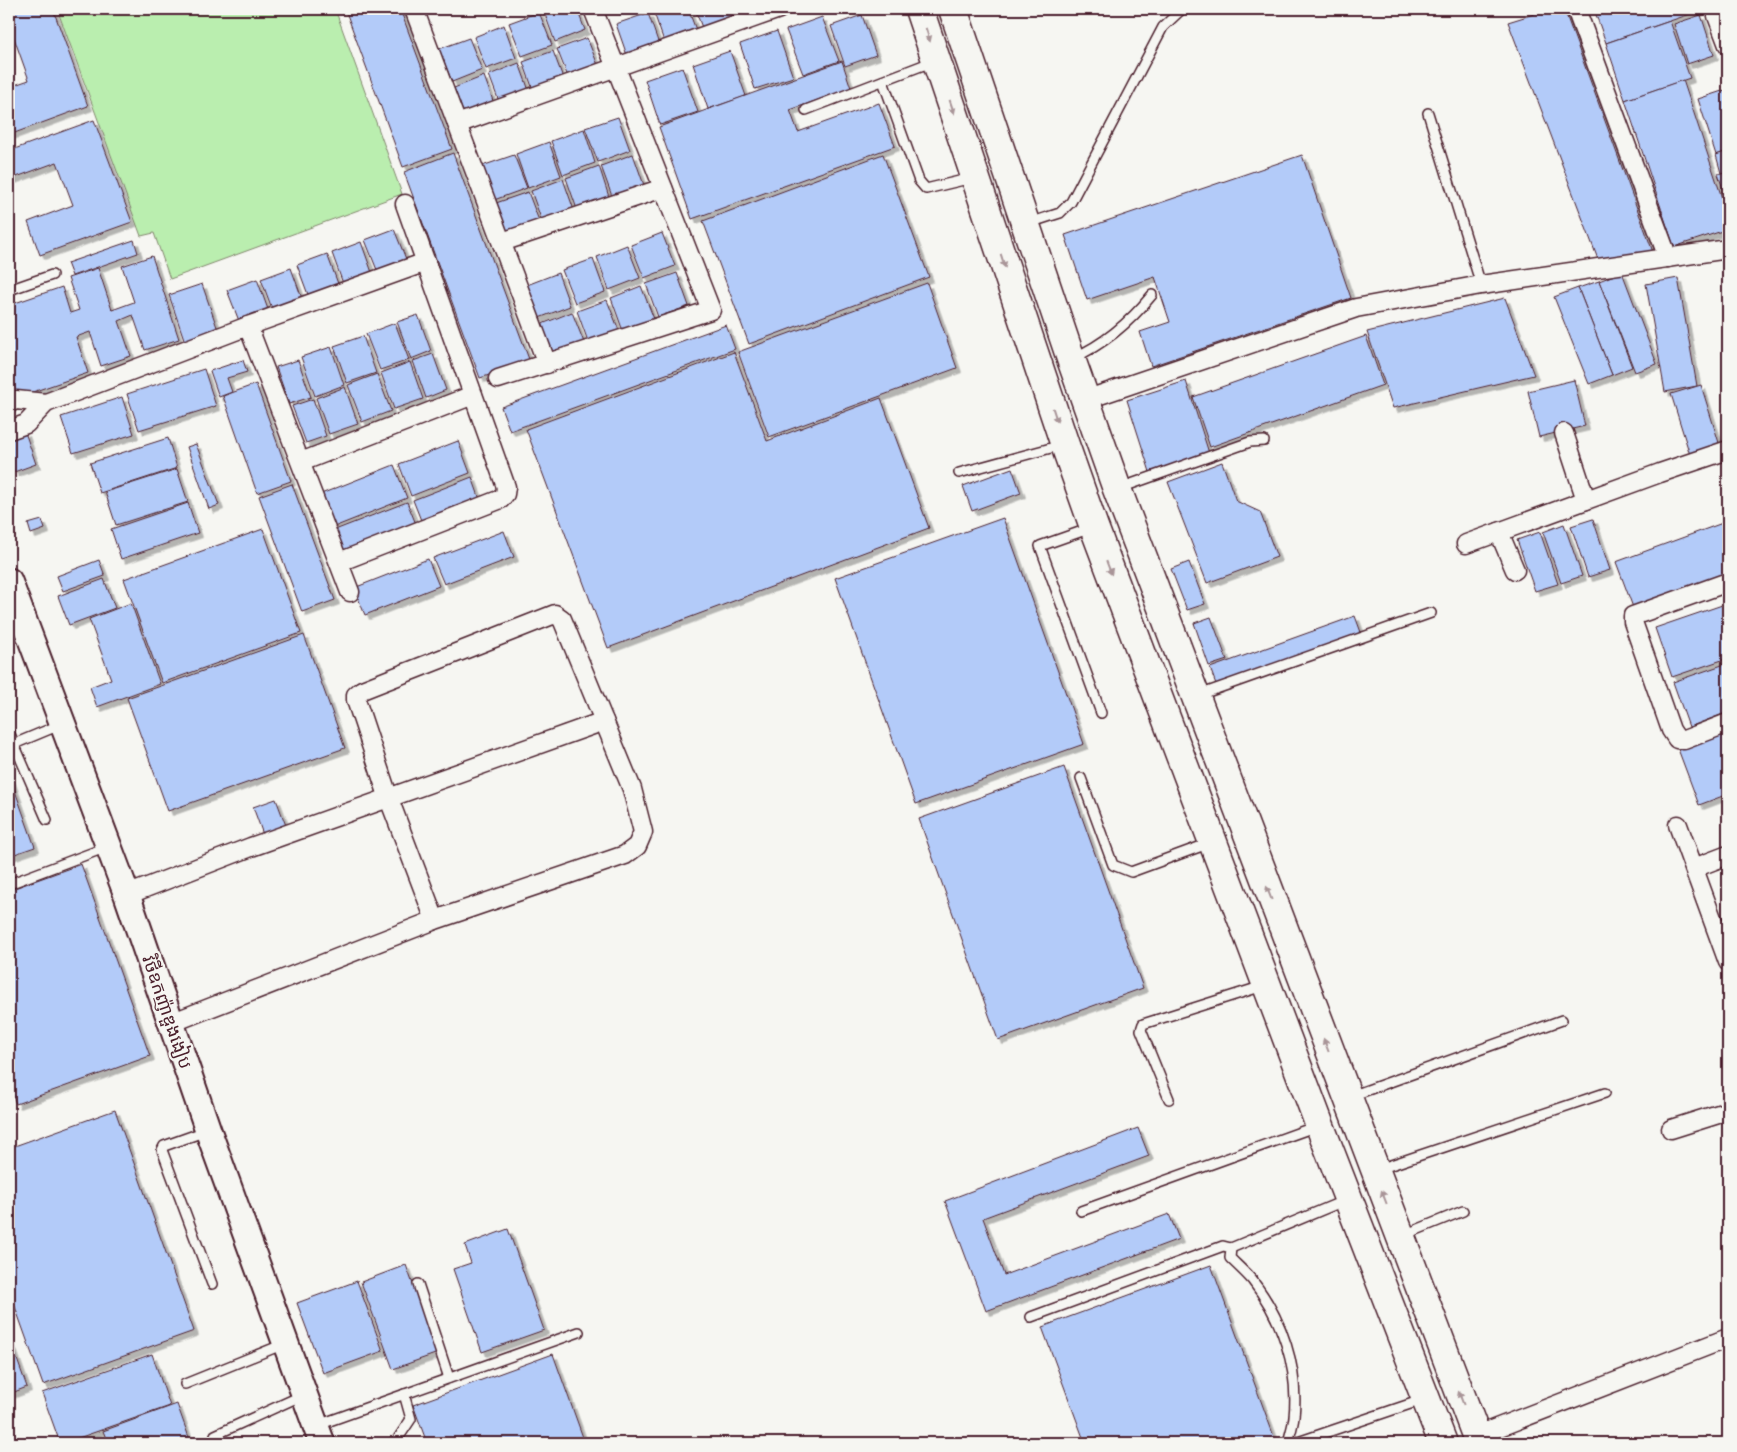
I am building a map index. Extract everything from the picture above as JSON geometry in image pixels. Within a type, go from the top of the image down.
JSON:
[{"type":"main road","points":[[919,9],[1094,527],[1320,1126],[1443,1443]]},
{"type":"main road","points":[[953,9],[1070,359],[1117,489],[1194,697],[1477,1439]]},
{"type":"street","points":[[414,9],[547,364]]},
{"type":"street","points":[[498,379],[711,310],[593,9]]},
{"type":"street","points":[[458,124],[779,9]]},
{"type":"street","points":[[1576,9],[1668,258]]},
{"type":"street","points":[[1717,16],[1728,45]]},
{"type":"street","points":[[502,242],[663,188]]},
{"type":"street","points":[[339,562],[501,499],[505,494],[506,487],[405,204]]},
{"type":"street","points":[[1085,400],[1356,308],[1481,285],[1728,249]]},
{"type":"street","points":[[9,430],[26,424],[46,403],[248,326],[426,262]]},
{"type":"street","points":[[248,326],[350,592]]},
{"type":"street","points":[[301,462],[473,395]]},
{"type":"street","points":[[9,403],[16,400],[46,403]]},
{"type":"street","points":[[1564,433],[1586,500]]},
{"type":"street","points":[[1466,544],[1728,450]]},
{"type":"street","points":[[1499,532],[1515,570]]},
{"type":"street","name":"វិថីឧកញ៉ាឌួងងៀប","points":[[9,582],[127,895],[208,1130],[319,1435]]},
{"type":"street","points":[[1728,582],[1634,616],[1633,622],[1671,730],[1677,739],[1684,740],[1728,724]]},
{"type":"street","points":[[171,1023],[435,920],[625,855],[637,846],[643,832],[632,789],[562,619],[555,614],[362,690],[356,695],[356,700],[389,799],[435,920]]},
{"type":"street","points":[[127,895],[251,847],[604,721]]},
{"type":"street","points":[[1678,825],[1728,962]]},
{"type":"street","points":[[1694,868],[1728,855]]},
{"type":"street","points":[[1672,1129],[1728,1111]]},
{"type":"street","points":[[1477,1439],[1728,1338]]},
{"type":"lane","points":[[1025,225],[1060,213],[1071,202],[1163,27],[1182,9]]},
{"type":"lane","points":[[806,110],[936,60]]},
{"type":"lane","points":[[883,81],[919,181],[926,189],[976,177]]},
{"type":"lane","points":[[1428,113],[1481,285]]},
{"type":"lane","points":[[9,290],[52,275]]},
{"type":"lane","points":[[1070,359],[1090,351],[1113,335],[1152,295]]},
{"type":"lane","points":[[1117,489],[1250,442],[1264,442]]},
{"type":"lane","points":[[959,473],[1065,445]]},
{"type":"lane","points":[[1094,527],[1040,546],[1101,712]]},
{"type":"lane","points":[[1194,697],[1431,613]]},
{"type":"lane","points":[[14,744],[62,724]]},
{"type":"lane","points":[[9,732],[47,820]]},
{"type":"lane","points":[[1081,778],[1113,865],[1131,872],[1213,842]]},
{"type":"lane","points":[[9,884],[108,846]]},
{"type":"lane","points":[[1169,1099],[1141,1030],[1143,1024],[1267,985]]},
{"type":"lane","points":[[1346,1098],[1562,1020]]},
{"type":"lane","points":[[1374,1170],[1605,1093]]},
{"type":"lane","points":[[1081,1211],[1320,1126]]},
{"type":"lane","points":[[208,1130],[164,1146],[162,1150],[212,1284]]},
{"type":"lane","points":[[1031,1317],[1223,1246],[1231,1248],[1348,1199]]},
{"type":"lane","points":[[1399,1237],[1463,1211]]},
{"type":"lane","points":[[1231,1248],[1230,1258],[1251,1279],[1268,1303],[1282,1329],[1290,1358],[1294,1387],[1294,1406],[1288,1443]]},
{"type":"lane","points":[[418,1284],[449,1378]]},
{"type":"lane","points":[[319,1435],[404,1394],[579,1332]]},
{"type":"lane","points":[[185,1384],[286,1343]]},
{"type":"lane","points":[[215,1435],[304,1394]]},
{"type":"lane","points":[[395,1443],[411,1419],[404,1394]]},
{"type":"lane","points":[[1295,1443],[1426,1398]]},
{"type":"green space","points":[[57,9],[335,9],[402,194],[170,279],[154,233],[141,236]]},
{"type":"building","points":[[9,9],[53,9],[88,106],[9,135],[9,87],[29,80],[9,24]]},
{"type":"building","points":[[345,9],[400,9],[452,149],[403,167]]},
{"type":"building","points":[[543,9],[577,9],[585,30],[555,42]]},
{"type":"building","points":[[688,9],[698,35],[666,47],[653,10]]},
{"type":"building","points":[[695,9],[731,9],[735,22],[704,33]]},
{"type":"building","points":[[1550,9],[1564,9],[1653,252],[1599,262],[1508,22]]},
{"type":"building","points":[[1594,9],[1699,9],[1699,11],[1606,43]]},
{"type":"building","points":[[539,12],[552,45],[522,56],[509,23]]},
{"type":"building","points":[[648,13],[661,50],[629,61],[616,24]]},
{"type":"building","points":[[862,15],[876,55],[845,66],[831,26]]},
{"type":"building","points":[[1701,15],[1714,55],[1687,64],[1674,24]]},
{"type":"building","points":[[822,17],[839,61],[803,74],[786,30]]},
{"type":"building","points":[[1670,21],[1690,78],[1625,100],[1606,43]]},
{"type":"building","points":[[504,25],[516,58],[486,69],[474,37]]},
{"type":"building","points":[[777,31],[793,77],[755,89],[740,44]]},
{"type":"building","points":[[469,38],[482,70],[452,82],[439,49]]},
{"type":"building","points":[[587,38],[600,70],[570,82],[557,49]]},
{"type":"building","points":[[553,51],[565,83],[535,95],[523,62]]},
{"type":"building","points":[[730,51],[746,96],[708,109],[693,64]]},
{"type":"building","points":[[842,61],[851,88],[790,110],[798,132],[879,103],[895,146],[692,219],[659,127]]},
{"type":"building","points":[[519,63],[531,96],[501,107],[489,75]]},
{"type":"building","points":[[682,67],[698,112],[660,125],[645,80]]},
{"type":"building","points":[[484,76],[496,109],[466,120],[454,88]]},
{"type":"building","points":[[1683,80],[1728,216],[1728,229],[1674,247],[1625,100]]},
{"type":"building","points":[[1728,89],[1728,151],[1716,155],[1698,99]]},
{"type":"building","points":[[618,117],[630,150],[598,162],[585,128]]},
{"type":"building","points":[[94,120],[132,222],[40,255],[28,222],[73,205],[57,162],[11,179],[9,173],[9,151]]},
{"type":"building","points":[[584,129],[595,163],[563,175],[551,141]]},
{"type":"building","points":[[549,142],[561,176],[528,188],[516,154]]},
{"type":"building","points":[[1728,151],[1728,171],[1721,173],[1716,155]]},
{"type":"building","points":[[453,153],[530,362],[480,378],[404,172]]},
{"type":"building","points":[[633,154],[645,188],[613,199],[601,166]]},
{"type":"building","points":[[883,154],[929,277],[749,344],[703,221]]},
{"type":"building","points":[[514,155],[527,188],[494,200],[482,166]]},
{"type":"building","points":[[1302,155],[1351,298],[1151,366],[1140,332],[1170,322],[1155,277],[1087,300],[1065,235]]},
{"type":"building","points":[[599,166],[610,200],[578,212],[566,178]]},
{"type":"building","points":[[1728,171],[1728,204],[1718,174]]},
{"type":"building","points":[[563,179],[575,213],[543,224],[531,191]]},
{"type":"building","points":[[528,192],[541,226],[508,237],[496,203]]},
{"type":"building","points":[[394,229],[408,264],[379,275],[365,240]]},
{"type":"building","points":[[662,233],[675,266],[644,278],[631,245]]},
{"type":"building","points":[[134,240],[138,253],[72,276],[67,263]]},
{"type":"building","points":[[361,242],[374,278],[345,289],[332,253]]},
{"type":"building","points":[[627,245],[640,278],[609,290],[597,257]]},
{"type":"building","points":[[327,254],[340,289],[310,300],[297,265]]},
{"type":"building","points":[[152,256],[179,339],[145,350],[133,315],[119,321],[131,356],[101,366],[90,332],[76,337],[88,373],[9,400],[9,305],[62,287],[70,313],[79,310],[68,278],[98,268],[112,310],[134,302],[122,266]]},
{"type":"building","points":[[593,259],[605,292],[575,303],[562,270]]},
{"type":"building","points":[[291,268],[304,304],[274,314],[261,279]]},
{"type":"building","points":[[1622,272],[1657,364],[1635,372],[1599,281]]},
{"type":"building","points":[[558,273],[570,306],[539,318],[527,285]]},
{"type":"building","points":[[677,273],[689,306],[658,317],[646,284]]},
{"type":"building","points":[[1678,278],[1697,386],[1665,392],[1646,284]]},
{"type":"building","points":[[257,279],[270,315],[241,326],[227,290]]},
{"type":"building","points":[[1599,281],[1632,367],[1612,375],[1578,288]]},
{"type":"building","points":[[927,283],[957,368],[769,437],[738,352]]},
{"type":"building","points":[[202,284],[219,333],[186,345],[169,295]]},
{"type":"building","points":[[641,286],[654,319],[623,331],[611,298]]},
{"type":"building","points":[[1578,288],[1612,375],[1589,384],[1554,297]]},
{"type":"building","points":[[1505,298],[1534,375],[1393,408],[1367,332]]},
{"type":"building","points":[[607,300],[620,333],[589,344],[577,311]]},
{"type":"building","points":[[572,312],[585,345],[554,357],[542,324]]},
{"type":"building","points":[[418,315],[431,351],[411,359],[397,322]]},
{"type":"building","points":[[395,323],[409,360],[380,370],[366,334]]},
{"type":"building","points":[[726,325],[735,349],[510,431],[501,407]]},
{"type":"building","points":[[363,336],[376,373],[347,383],[334,346]]},
{"type":"building","points":[[1366,336],[1383,385],[1210,447],[1193,397]]},
{"type":"building","points":[[331,347],[344,385],[315,396],[301,357]]},
{"type":"building","points":[[734,352],[767,441],[881,398],[929,528],[608,648],[526,429]]},
{"type":"building","points":[[433,354],[446,390],[426,398],[413,361]]},
{"type":"building","points":[[243,360],[247,372],[227,378],[232,392],[219,397],[210,371]]},
{"type":"building","points":[[298,360],[311,397],[289,404],[276,367]]},
{"type":"building","points":[[410,362],[423,399],[394,409],[381,373]]},
{"type":"building","points":[[204,369],[216,406],[139,430],[127,394]]},
{"type":"building","points":[[377,374],[391,411],[362,422],[348,385]]},
{"type":"building","points":[[1574,380],[1585,426],[1539,437],[1528,391]]},
{"type":"building","points":[[1186,381],[1209,453],[1150,472],[1127,400]]},
{"type":"building","points":[[256,384],[291,481],[257,493],[223,396]]},
{"type":"building","points":[[1701,385],[1720,446],[1690,455],[1671,394]]},
{"type":"building","points":[[345,387],[358,424],[329,434],[316,398]]},
{"type":"building","points":[[122,397],[134,434],[73,453],[61,417]]},
{"type":"building","points":[[313,399],[326,436],[306,443],[292,406]]},
{"type":"building","points":[[25,432],[36,464],[14,472],[9,457],[9,437]]},
{"type":"building","points":[[168,438],[177,468],[100,493],[90,463]]},
{"type":"building","points":[[458,441],[470,473],[411,496],[399,464]]},
{"type":"building","points":[[196,444],[219,505],[209,509],[187,447]]},
{"type":"building","points":[[1222,462],[1236,501],[1260,512],[1277,557],[1207,583],[1168,482]]},
{"type":"building","points":[[394,465],[407,498],[334,527],[321,494]]},
{"type":"building","points":[[1012,468],[1021,493],[972,511],[963,486]]},
{"type":"building","points":[[177,469],[188,502],[116,525],[105,492]]},
{"type":"building","points":[[472,477],[482,505],[424,528],[413,500]]},
{"type":"building","points":[[292,484],[335,600],[302,612],[259,496]]},
{"type":"building","points":[[407,502],[418,529],[345,557],[335,530]]},
{"type":"building","points":[[188,503],[198,533],[121,559],[111,529]]},
{"type":"building","points":[[1003,518],[1084,744],[916,804],[835,578]]},
{"type":"building","points":[[1593,519],[1610,570],[1588,577],[1571,526]]},
{"type":"building","points":[[42,520],[45,529],[31,534],[28,524]]},
{"type":"building","points":[[1728,521],[1728,576],[1634,610],[1616,562]]},
{"type":"building","points":[[1564,524],[1582,576],[1561,583],[1543,532]]},
{"type":"building","points":[[263,529],[301,633],[162,683],[124,579]]},
{"type":"building","points":[[504,531],[514,557],[444,584],[433,558]]},
{"type":"building","points":[[1540,532],[1558,584],[1535,591],[1517,540]]},
{"type":"building","points":[[428,559],[439,586],[365,615],[354,588]]},
{"type":"building","points":[[99,560],[105,576],[63,591],[57,576]]},
{"type":"building","points":[[1189,562],[1205,604],[1187,610],[1171,569]]},
{"type":"building","points":[[104,579],[115,608],[69,625],[58,596]]},
{"type":"building","points":[[131,603],[160,684],[97,707],[90,687],[111,679],[89,619]]},
{"type":"building","points":[[1728,603],[1728,658],[1672,677],[1655,628]]},
{"type":"building","points":[[1355,616],[1362,635],[1217,687],[1210,668]]},
{"type":"building","points":[[1211,617],[1227,660],[1209,666],[1194,623]]},
{"type":"building","points":[[304,635],[345,748],[168,811],[127,698]]},
{"type":"building","points":[[1728,663],[1728,712],[1689,727],[1673,682]]},
{"type":"building","points":[[1728,731],[1728,794],[1699,805],[1678,749]]},
{"type":"building","points":[[1064,767],[1143,988],[998,1040],[919,819]]},
{"type":"building","points":[[9,774],[35,847],[9,856]]},
{"type":"building","points":[[276,799],[288,831],[265,840],[253,807]]},
{"type":"building","points":[[81,864],[150,1056],[16,1104],[9,1085],[9,890]]},
{"type":"building","points":[[115,1110],[194,1331],[43,1385],[9,1290],[9,1148]]},
{"type":"building","points":[[1138,1128],[1149,1156],[983,1218],[1004,1275],[1169,1214],[1179,1239],[986,1311],[945,1201]]},
{"type":"building","points":[[508,1229],[544,1330],[482,1352],[453,1269],[471,1263],[465,1245]]},
{"type":"building","points":[[406,1265],[438,1353],[393,1369],[361,1282]]},
{"type":"building","points":[[1211,1265],[1276,1442],[1085,1443],[1042,1327]]},
{"type":"building","points":[[357,1281],[383,1351],[323,1373],[297,1303]]},
{"type":"building","points":[[9,1337],[27,1387],[9,1394]]},
{"type":"building","points":[[152,1354],[170,1406],[60,1443],[42,1393]]},
{"type":"building","points":[[553,1354],[585,1443],[427,1443],[413,1405]]},
{"type":"building","points":[[177,1404],[191,1443],[108,1443],[103,1431]]}]
